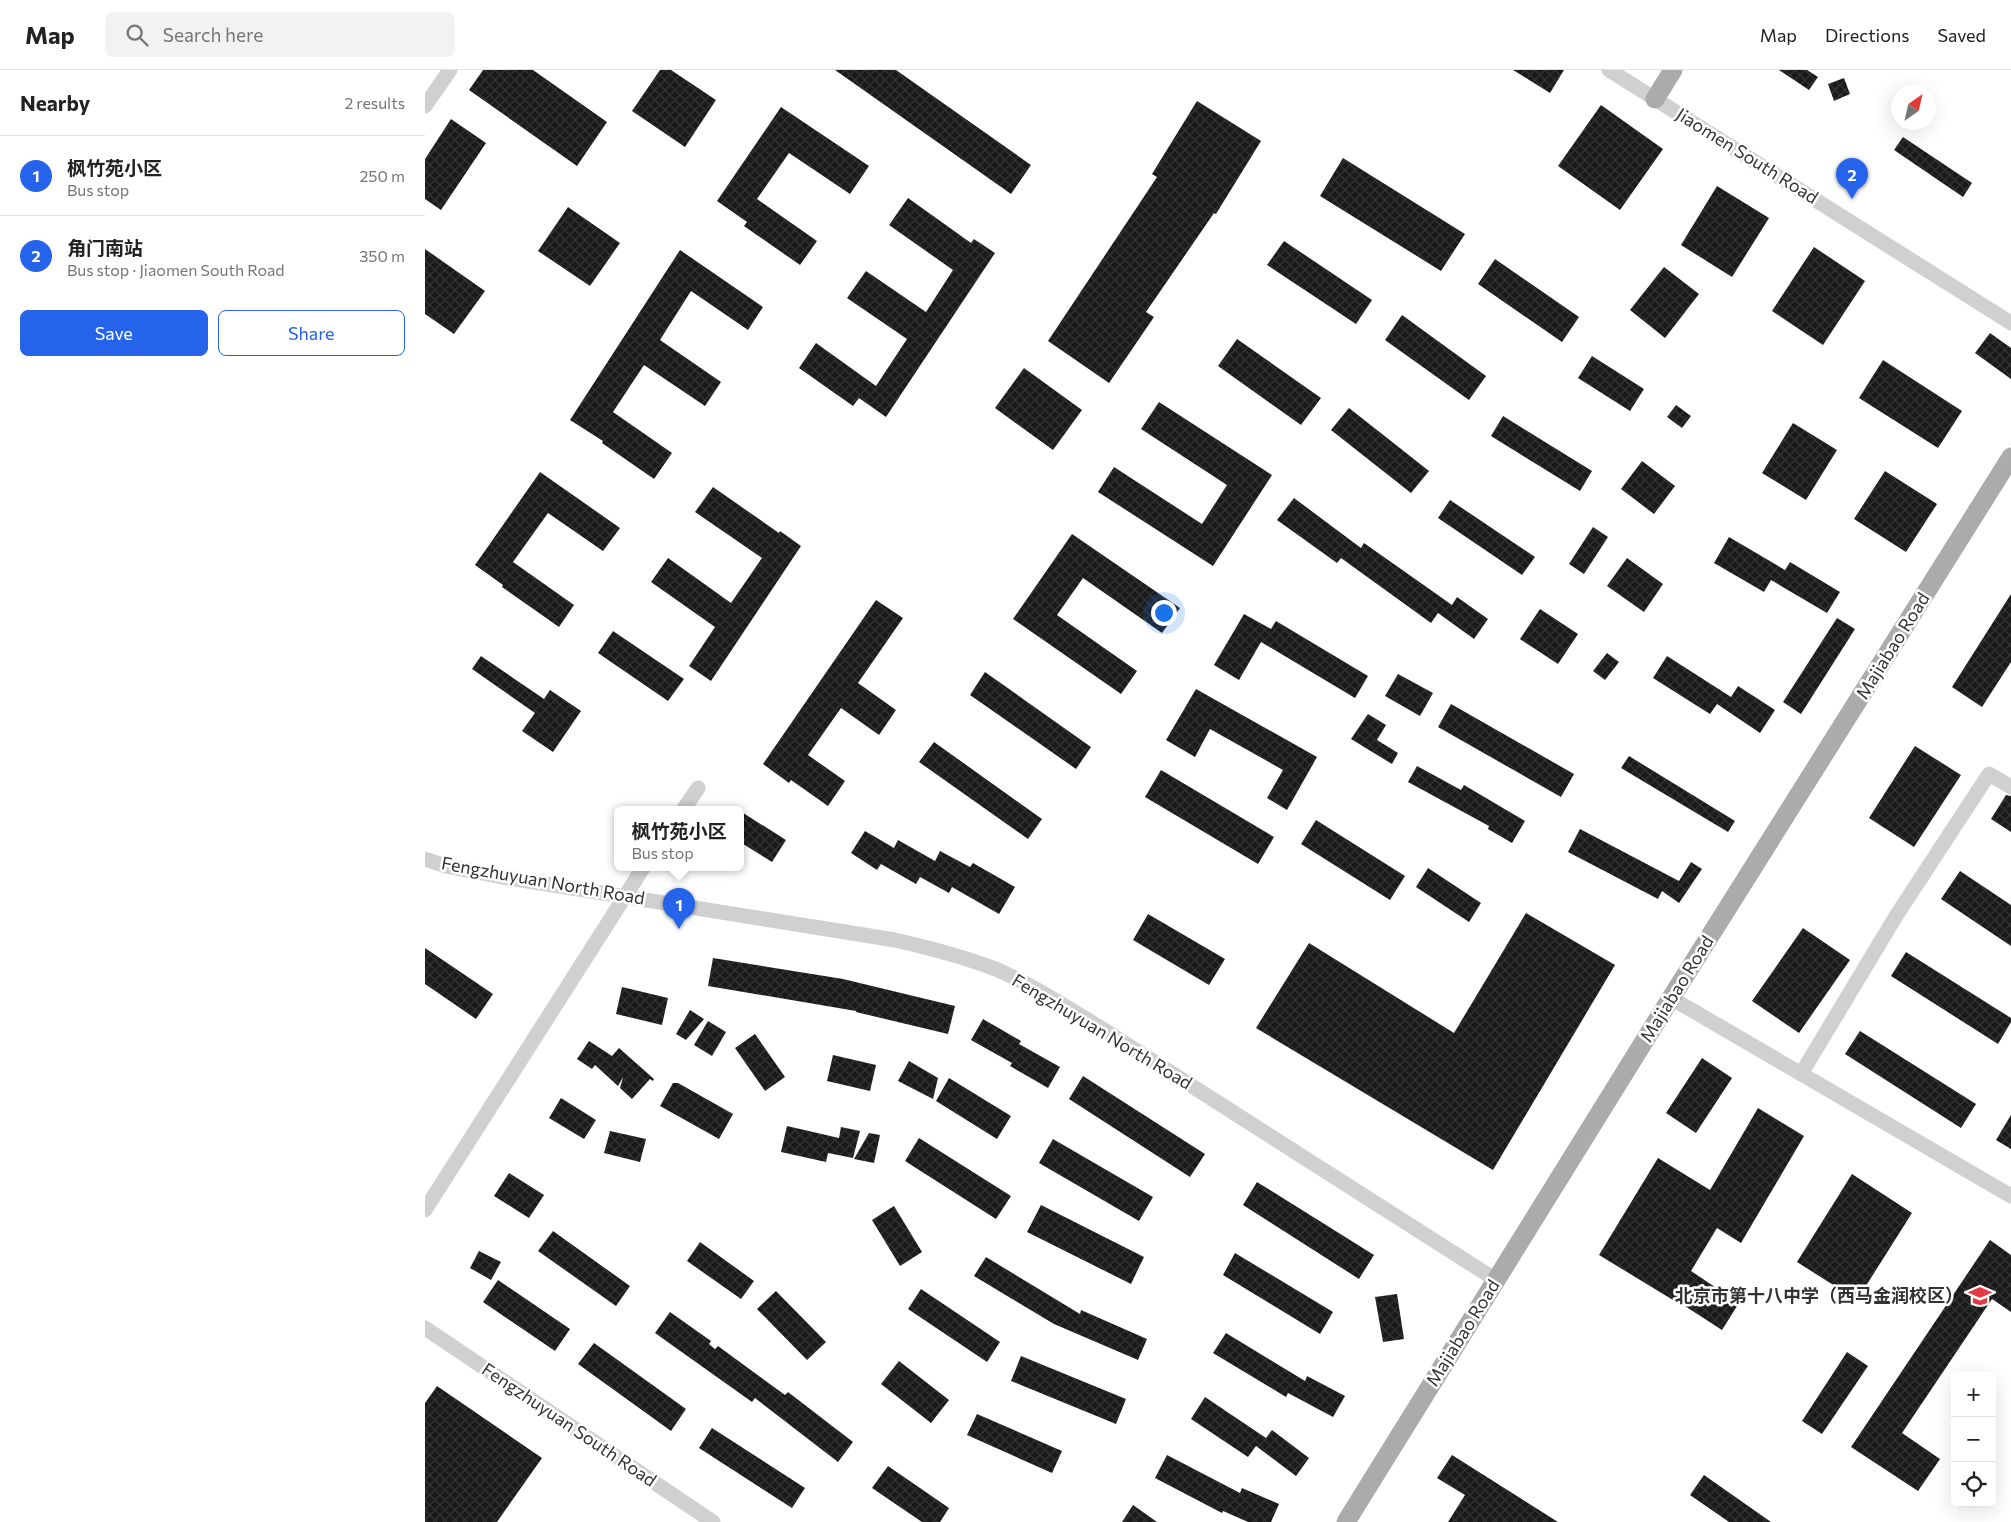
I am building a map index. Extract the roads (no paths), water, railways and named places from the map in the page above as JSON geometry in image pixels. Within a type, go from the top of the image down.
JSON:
[{"type":"main road","points":[[1655,99],[1673,70]]},
{"type":"main road","name":"Majiabao Road","points":[[1346,1522],[1671,998],[2011,458]]},
{"type":"street","points":[[425,106],[451,70]]},
{"type":"street","name":"Jiaomen South Road","points":[[1609,70],[2011,322]]},
{"type":"street","points":[[1801,1074],[1895,916],[1989,774],[2011,787]]},
{"type":"street","points":[[686,806],[698,788]]},
{"type":"street","name":"Fengzhuyuan North Road","points":[[425,859],[446,866],[502,877],[895,940],[949,953],[998,971],[1052,998],[1101,1028],[1496,1280]]},
{"type":"street","points":[[425,1210],[641,871]]},
{"type":"street","points":[[1671,998],[2011,1196]]},
{"type":"street","name":"Fengzhuyuan South Road","points":[[425,1328],[713,1522]]},
{"type":"place","name":"角门南站","points":[[1852,199]]},
{"type":"place","name":"枫竹苑小区","points":[[679,929]]},
{"type":"place","name":"北京市第十八中学（西马金润校区）","points":[[1980,1296]]}]
